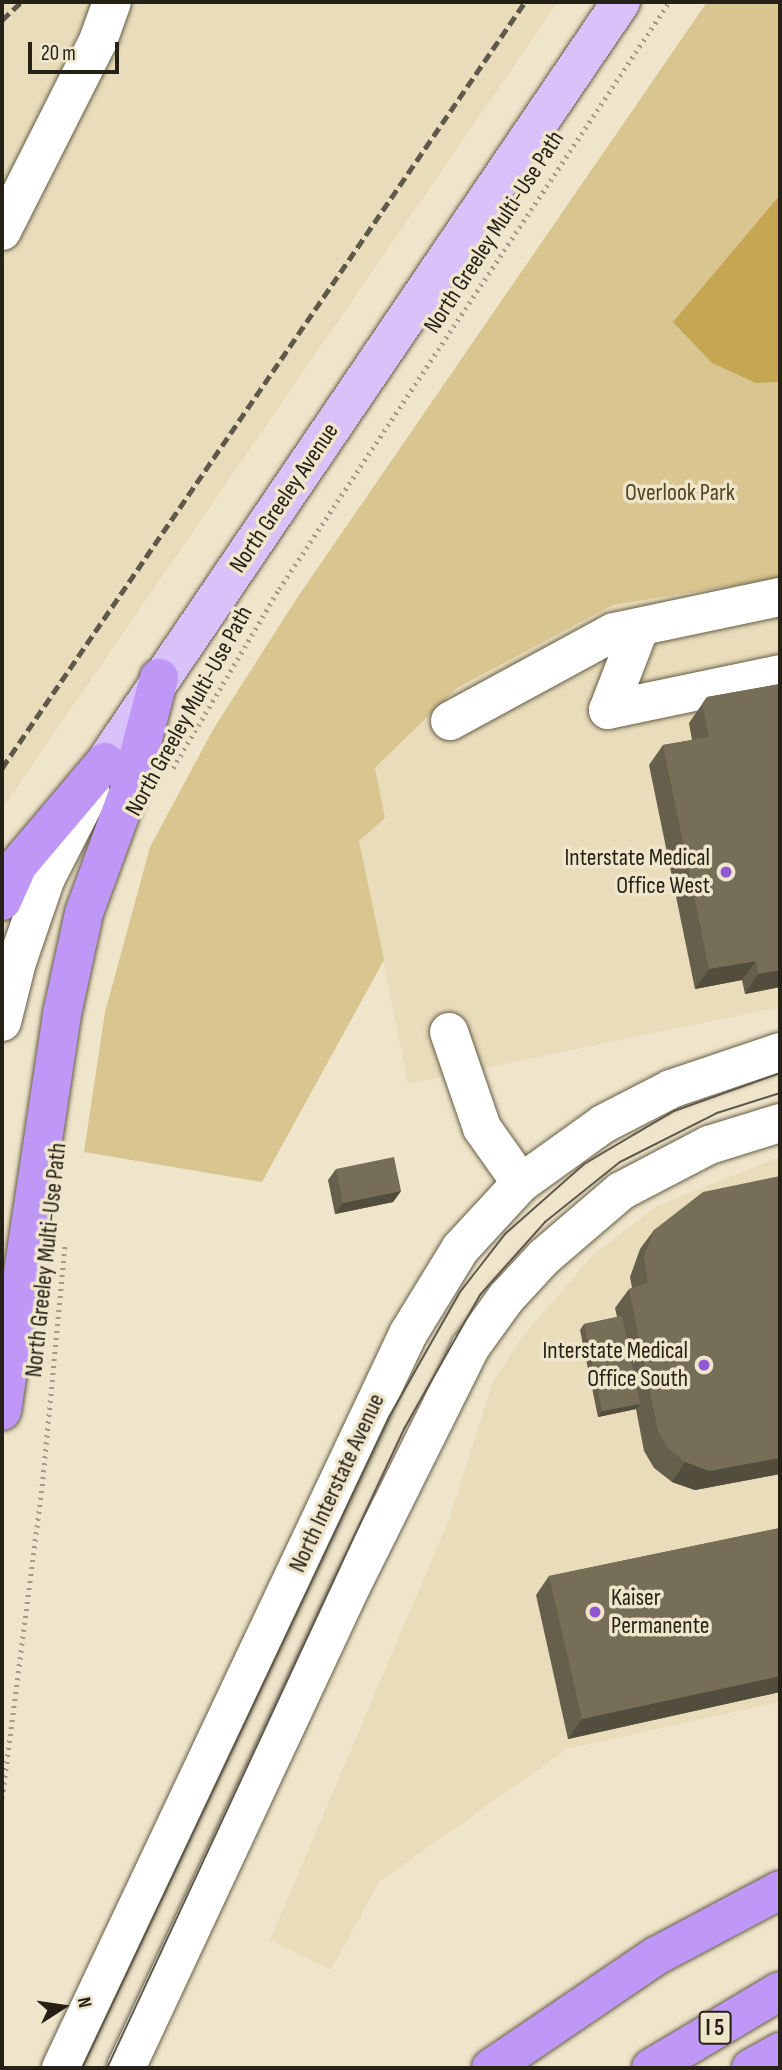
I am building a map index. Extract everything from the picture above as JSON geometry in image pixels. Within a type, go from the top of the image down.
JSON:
[{"type":"highway","points":[[2,1411],[62,1014],[84,914],[130,788],[159,678]]},
{"type":"highway","points":[[2,901],[18,866],[105,762]]},
{"type":"highway","points":[[491,2068],[656,1956],[780,1890]]},
{"type":"highway","name":"I 5","points":[[651,2068],[780,1991]]},
{"type":"highway","name":"I 5","points":[[751,2068],[780,2052]]},
{"type":"main road","name":"North Greeley Avenue","points":[[105,762],[159,678],[621,2]]},
{"type":"street","points":[[2,231],[99,41],[112,2]]},
{"type":"street","points":[[450,721],[614,632],[780,597]]},
{"type":"street","points":[[640,627],[607,710],[780,674]]},
{"type":"street","name":"North Greeley Avenue","points":[[2,1022],[17,962],[46,878],[105,762]]},
{"type":"street","points":[[449,1032],[481,1129],[521,1183]]},
{"type":"street","name":"North Interstate Avenue","points":[[61,2068],[408,1334],[460,1249],[521,1183],[603,1124],[671,1089],[780,1052]]},
{"type":"street","points":[[126,2068],[351,1587],[470,1348],[506,1298],[544,1257],[621,1191],[709,1145],[780,1122]]},
{"type":"path","name":"North Greeley Multi-Use Path","points":[[166,780],[279,589],[669,2]]},
{"type":"path","name":"North Greeley Multi-Use Path","points":[[2,1798],[42,1486],[65,1237]]},
{"type":"shaded area","points":[[2,2],[558,2],[2,809]]},
{"type":"shaded area","points":[[780,195],[780,382],[756,383],[712,363],[673,322]]},
{"type":"shaded area","points":[[780,578],[780,1007],[408,1084],[359,841],[385,818],[375,769],[457,688],[613,605]]},
{"type":"shaded area","name":"Kaiser Permanente","points":[[780,1157],[780,1702],[567,1749],[379,1882],[331,1970],[270,1940],[448,1522],[493,1382],[522,1337],[594,1254],[658,1205]]},
{"type":"green space","name":"Overlook Park","points":[[707,2],[780,2],[780,578],[613,605],[457,688],[375,768],[385,818],[359,841],[384,960],[262,1182],[84,1152],[105,1012],[150,847],[214,728],[297,598]]},
{"type":"building","name":"Interstate Medical Office West","points":[[780,684],[780,970],[758,974],[756,961],[709,969],[663,745],[709,737],[702,704],[707,697]]},
{"type":"building","points":[[394,1157],[401,1191],[343,1203],[336,1169]]},
{"type":"building","name":"Interstate Medical Office South","points":[[780,1176],[780,1458],[709,1471],[685,1462],[668,1448],[658,1431],[629,1289],[648,1283],[644,1257],[654,1230],[703,1192]]},
{"type":"building","points":[[622,1316],[640,1404],[602,1411],[584,1324]]},
{"type":"building","points":[[780,1528],[780,1676],[582,1719],[549,1576]]},
{"type":"tram line","points":[[82,2068],[389,1417],[460,1292],[505,1234],[584,1164],[674,1111],[780,1073]]},
{"type":"tram line","points":[[107,2068],[404,1429],[480,1295],[545,1222],[620,1162],[717,1113],[780,1093]]},
{"type":"railway","points":[[2,20],[21,2]]},
{"type":"railway","points":[[2,768],[525,2]]},
{"type":"place","name":"Interstate Medical Office West","points":[[726,872]]},
{"type":"place","name":"Interstate Medical Office South","points":[[704,1365]]},
{"type":"place","name":"Kaiser Permanente","points":[[595,1612]]}]
